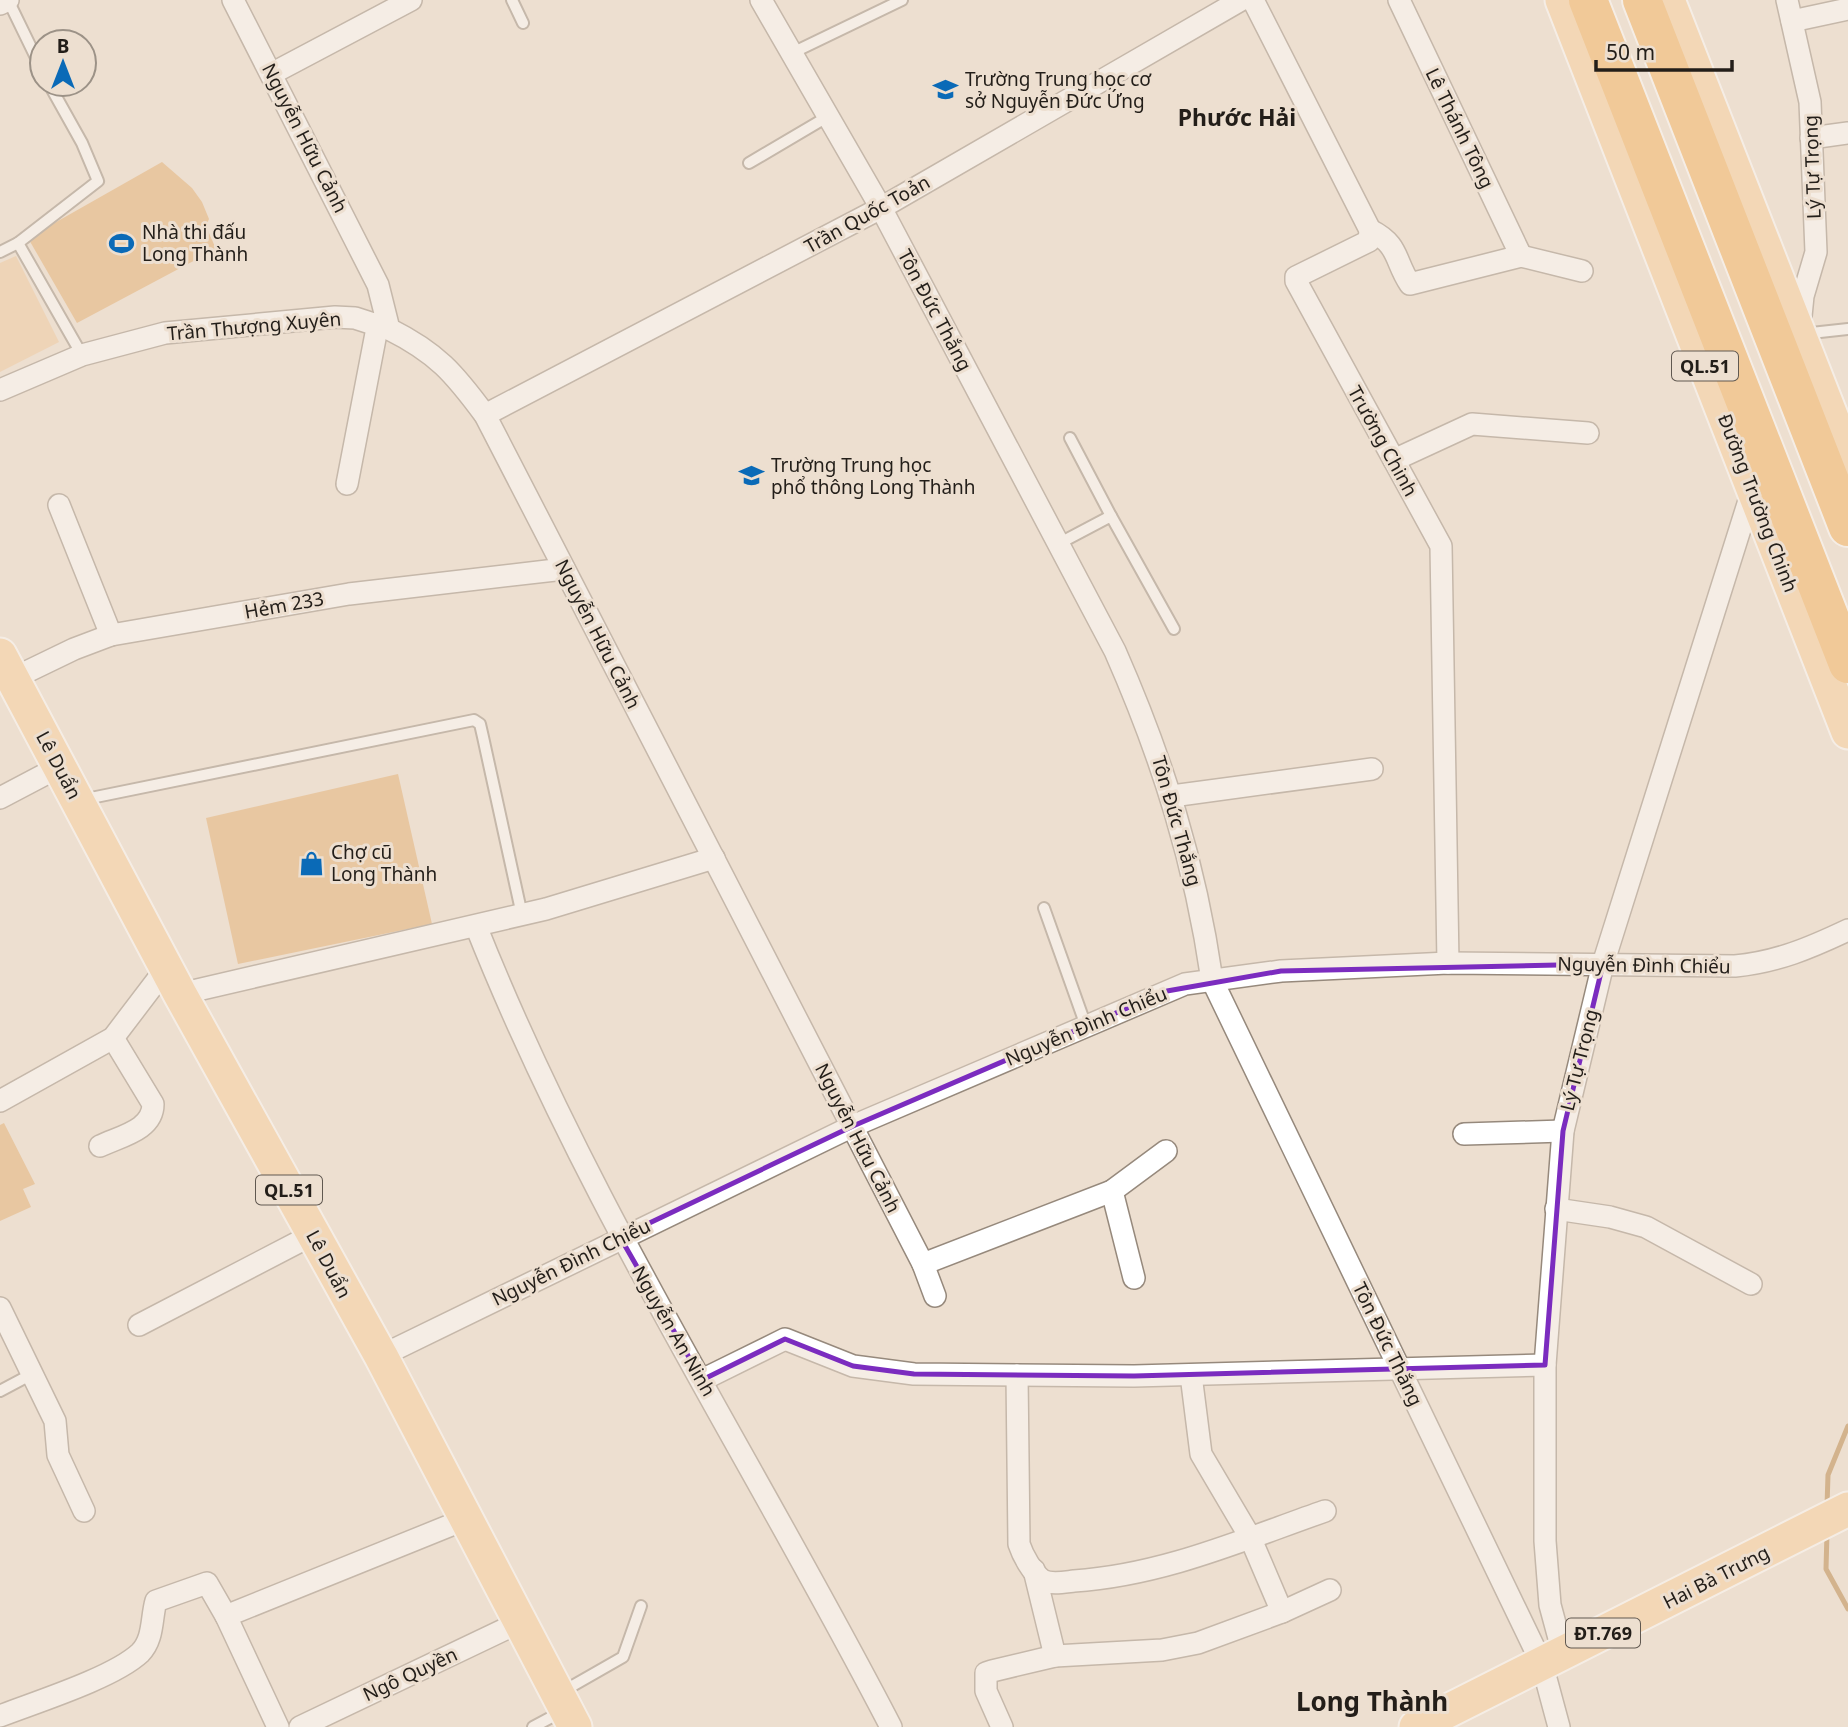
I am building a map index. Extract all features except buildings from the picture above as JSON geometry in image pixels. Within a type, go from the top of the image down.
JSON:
[{"type":"highway","name":"Đường Trường Chinh","points":[[1588,0],[1764,483],[1848,664]]},
{"type":"highway","points":[[1642,0],[1788,339],[1848,527]]},
{"type":"main road","name":"Đường Trường Chinh","points":[[1562,0],[1764,483],[1848,732]]},
{"type":"main road","points":[[1668,0],[1788,339],[1848,459]]},
{"type":"main road","name":"Lê Duẩn","points":[[7,666],[174,980],[381,1356],[566,1711]]},
{"type":"main road","name":"Hai Bà Trưng","points":[[1416,1727],[1847,1510]]},
{"type":"street","points":[[0,4],[8,0]]},
{"type":"street","name":"Nguyễn Hữu Cảnh","points":[[233,0],[273,73],[378,285],[384,326],[423,346],[455,374],[485,415],[923,1264],[935,1296]]},
{"type":"street","points":[[273,73],[411,0]]},
{"type":"street","name":"Tôn Đức Thắng","points":[[761,0],[881,208],[1115,651],[1142,712],[1172,796],[1202,911],[1212,980],[1400,1368],[1553,1659]]},
{"type":"street","name":"Trần Quốc Toản","points":[[485,415],[881,208],[1241,0]]},
{"type":"street","points":[[1253,0],[1370,230],[1387,239],[1394,247],[1410,284],[1521,256],[1582,271]]},
{"type":"street","name":"Lê Thánh Tông","points":[[1398,0],[1521,256]]},
{"type":"street","name":"Lý Tự Trọng","points":[[1787,0],[1810,102],[1816,251],[1788,339]]},
{"type":"street","points":[[1792,21],[1848,9]]},
{"type":"street","points":[[1811,138],[1848,133]]},
{"type":"street","name":"Trường Chinh","points":[[1370,230],[1369,241],[1296,277],[1296,281],[1441,546],[1448,963]]},
{"type":"street","name":"Trần Thượng Xuyên","points":[[0,390],[82,355],[192,329],[335,317],[384,326]]},
{"type":"street","points":[[347,484],[384,326]]},
{"type":"street","points":[[1394,460],[1472,424],[1588,433]]},
{"type":"street","name":"Lý Tự Trọng","points":[[1559,1727],[1546,1577],[1545,1365],[1563,1130],[1603,964],[1764,483]]},
{"type":"street","points":[[59,505],[111,635]]},
{"type":"street","name":"Hẻm 233","points":[[7,666],[74,649],[111,635],[349,594],[564,569]]},
{"type":"street","points":[[0,798],[59,767]]},
{"type":"street","points":[[1172,796],[1372,769]]},
{"type":"street","points":[[0,1101],[113,1038],[174,980],[476,926],[714,858]]},
{"type":"street","name":"Nguyễn An Ninh","points":[[476,926],[501,990],[620,1237],[820,1590],[891,1727]]},
{"type":"street","name":"Nguyễn Đình Chiểu","points":[[381,1356],[852,1126],[1167,991],[1212,980],[1281,971],[1448,963],[1703,967],[1766,963],[1800,953],[1848,930]]},
{"type":"street","points":[[100,1146],[148,1123],[153,1115],[153,1104],[113,1038]]},
{"type":"street","points":[[1464,1134],[1563,1130]]},
{"type":"street","points":[[923,1264],[1112,1191],[1166,1151]]},
{"type":"street","points":[[1112,1191],[1134,1278]]},
{"type":"street","points":[[1556,1209],[1610,1217],[1646,1227],[1751,1284]]},
{"type":"street","points":[[139,1325],[314,1234]]},
{"type":"street","points":[[0,1308],[55,1421],[58,1455],[84,1511]]},
{"type":"street","points":[[702,1380],[785,1339],[853,1366],[878,1371],[1017,1375],[1191,1375],[1545,1365]]},
{"type":"street","points":[[1017,1375],[1019,1544],[1023,1557],[1042,1580],[1053,1583],[1156,1570],[1325,1511]]},
{"type":"street","points":[[1191,1375],[1201,1454],[1250,1537],[1282,1612]]},
{"type":"street","points":[[226,1616],[466,1519]]},
{"type":"street","points":[[1034,1570],[1055,1656]]},
{"type":"street","points":[[0,1716],[114,1669],[139,1653],[151,1634],[156,1601],[207,1583],[226,1616],[278,1727]]},
{"type":"street","points":[[1002,1727],[986,1691],[986,1673],[1055,1656],[1174,1648],[1198,1643],[1282,1612],[1330,1590]]},
{"type":"street","name":"Ngô Quyền","points":[[300,1727],[520,1622]]},
{"type":"lane","points":[[8,0],[28,41]]},
{"type":"lane","points":[[512,0],[523,23]]},
{"type":"lane","points":[[790,54],[902,0]]},
{"type":"lane","points":[[0,252],[18,243],[98,181],[87,152],[57,98]]},
{"type":"lane","points":[[749,163],[827,117]]},
{"type":"lane","points":[[18,243],[82,355]]},
{"type":"lane","points":[[1788,339],[1848,329]]},
{"type":"lane","points":[[1070,438],[1174,629]]},
{"type":"lane","points":[[1058,544],[1111,516]]},
{"type":"lane","points":[[78,801],[474,720],[480,724],[484,737],[522,915]]},
{"type":"lane","points":[[1044,908],[1086,1026]]},
{"type":"lane","points":[[0,1391],[32,1374]]},
{"type":"lane","points":[[533,1727],[566,1711],[623,1657],[641,1606]]},
{"type":"highlighted area","points":[[1603,964],[1563,1131],[1545,1365],[1134,1376],[914,1374],[853,1366],[785,1339],[702,1380],[620,1237],[853,1126],[1167,991],[1281,971]]},
{"type":"shaded area","points":[[16,256],[59,342],[0,372],[0,263]]},
{"type":"waterway","points":[[1827,1506],[1828,1475],[1848,1426]]},
{"type":"waterway","points":[[1827,1533],[1826,1569],[1848,1609]]},
{"type":"place","name":"Trường Trung học cơ sở Nguyễn Đức Ứng","points":[[945,90]]},
{"type":"place","name":"Nhà thi đấu Long Thành","points":[[122,243]]},
{"type":"place","name":"Trường Trung học phổ thông Long Thành","points":[[751,476]]},
{"type":"place","name":"Chợ cũ Long Thành","points":[[311,863]]},
{"type":"district","name":"Phước Hải","points":[[1237,117]]},
{"type":"district","name":"Long Thành","points":[[1372,1701]]}]
